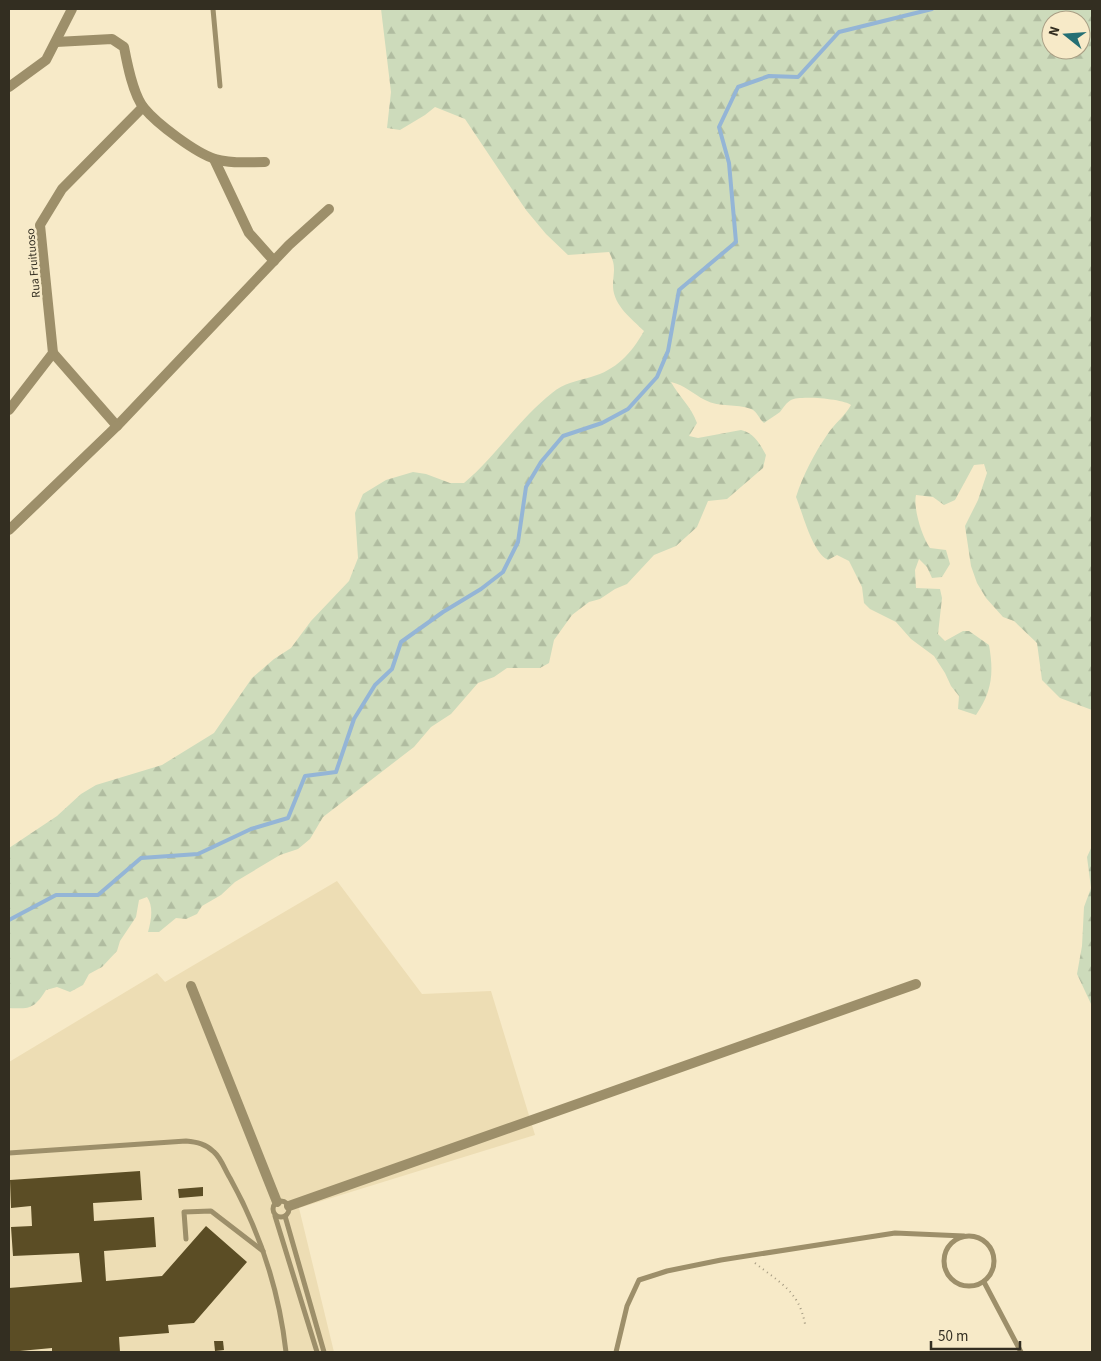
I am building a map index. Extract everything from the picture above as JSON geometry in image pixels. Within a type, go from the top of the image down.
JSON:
[{"type":"street","points":[[9,87],[46,60],[72,9]]},
{"type":"street","points":[[56,42],[112,39],[124,47],[128,69],[143,108],[181,140],[214,159],[228,162],[265,162]]},
{"type":"street","name":"Rua Fruituoso","points":[[53,353],[40,225],[62,189],[143,108]]},
{"type":"street","points":[[214,159],[249,233],[274,261]]},
{"type":"street","points":[[9,530],[117,426],[274,261],[329,209]]},
{"type":"street","points":[[9,410],[53,353],[117,426]]},
{"type":"street","points":[[287,1211],[916,984]]},
{"type":"street","points":[[191,986],[277,1202]]},
{"type":"lane","points":[[213,9],[220,86]]},
{"type":"lane","points":[[9,1154],[177,1142],[202,1143],[215,1152],[242,1199],[264,1251],[282,1313],[286,1352]]},
{"type":"lane","points":[[317,1352],[272,1208],[277,1202],[285,1202],[324,1352]]},
{"type":"lane","points":[[186,1239],[184,1212],[211,1211],[264,1251]]},
{"type":"lane","points":[[275,1216],[287,1211]]},
{"type":"lane","points":[[616,1352],[627,1306],[639,1280],[667,1271],[746,1256],[895,1233],[964,1236],[980,1238],[991,1248],[994,1264],[992,1271],[984,1282],[970,1286],[962,1286],[950,1277],[944,1264],[946,1250],[956,1239],[964,1236]]},
{"type":"lane","points":[[984,1282],[1021,1352]]},
{"type":"path","points":[[746,1256],[796,1297],[802,1309],[805,1324]]},
{"type":"shaded area","points":[[337,881],[422,994],[491,991],[535,1135],[299,1208],[334,1352],[9,1352],[9,1062],[157,973],[165,982]]},
{"type":"green space","points":[[381,9],[1092,9],[1092,710],[1060,698],[1042,680],[1037,643],[1014,621],[1003,617],[986,598],[977,583],[971,566],[965,526],[978,500],[987,473],[984,464],[974,465],[955,500],[944,505],[933,497],[916,495],[915,501],[919,522],[927,543],[930,548],[946,550],[950,564],[942,577],[932,578],[927,567],[919,559],[915,570],[916,588],[940,589],[942,598],[938,634],[945,641],[963,631],[969,631],[989,645],[990,682],[985,698],[976,715],[958,709],[959,696],[934,656],[911,639],[896,622],[870,609],[864,603],[862,587],[849,561],[837,555],[828,560],[822,556],[809,532],[796,497],[805,473],[818,450],[830,431],[851,405],[831,399],[796,399],[790,401],[780,412],[764,423],[755,411],[751,409],[711,402],[681,385],[671,382],[692,412],[697,423],[689,436],[698,438],[741,430],[746,431],[756,439],[766,455],[763,468],[727,499],[708,501],[697,527],[676,546],[654,555],[627,584],[600,599],[589,602],[572,615],[554,640],[549,663],[540,668],[507,668],[494,677],[478,683],[451,714],[431,727],[414,747],[323,817],[310,839],[298,849],[280,855],[235,882],[221,895],[202,906],[197,914],[186,919],[176,918],[159,932],[148,932],[151,919],[151,905],[147,897],[139,900],[136,917],[120,941],[117,951],[102,967],[89,974],[83,985],[70,992],[57,987],[46,990],[35,1004],[27,1008],[9,1008],[9,848],[57,816],[81,794],[96,785],[162,765],[214,733],[252,678],[274,659],[291,648],[311,621],[349,581],[358,558],[355,513],[363,494],[386,480],[413,472],[426,474],[450,483],[464,483],[487,461],[540,403],[566,385],[608,370],[628,354],[644,331],[624,312],[614,294],[614,265],[609,252],[568,255],[546,234],[526,210],[465,119],[435,107],[400,130],[387,128],[391,92]]},
{"type":"green space","points":[[1092,846],[1092,1006],[1077,974],[1082,946],[1084,907],[1091,888],[1087,857]]},
{"type":"building","points":[[140,1171],[142,1200],[93,1203],[94,1221],[154,1217],[156,1247],[104,1251],[106,1281],[162,1276],[206,1226],[247,1262],[194,1323],[168,1325],[169,1333],[119,1337],[120,1352],[52,1352],[52,1348],[9,1352],[9,1288],[82,1282],[79,1253],[13,1256],[11,1227],[32,1226],[31,1206],[11,1208],[10,1180]]},
{"type":"building","points":[[203,1187],[203,1196],[179,1198],[178,1189]]},
{"type":"building","points":[[214,1341],[223,1341],[224,1350],[215,1351]]},
{"type":"waterway","points":[[9,920],[56,895],[98,895],[141,858],[198,854],[251,829],[288,818],[305,776],[336,772],[354,719],[375,685],[392,669],[401,642],[443,612],[481,589],[503,572],[518,542],[526,487],[541,462],[563,436],[602,423],[628,409],[657,377],[668,351],[679,290],[736,242],[729,163],[719,127],[738,87],[769,76],[798,77],[839,32],[932,9]]}]
